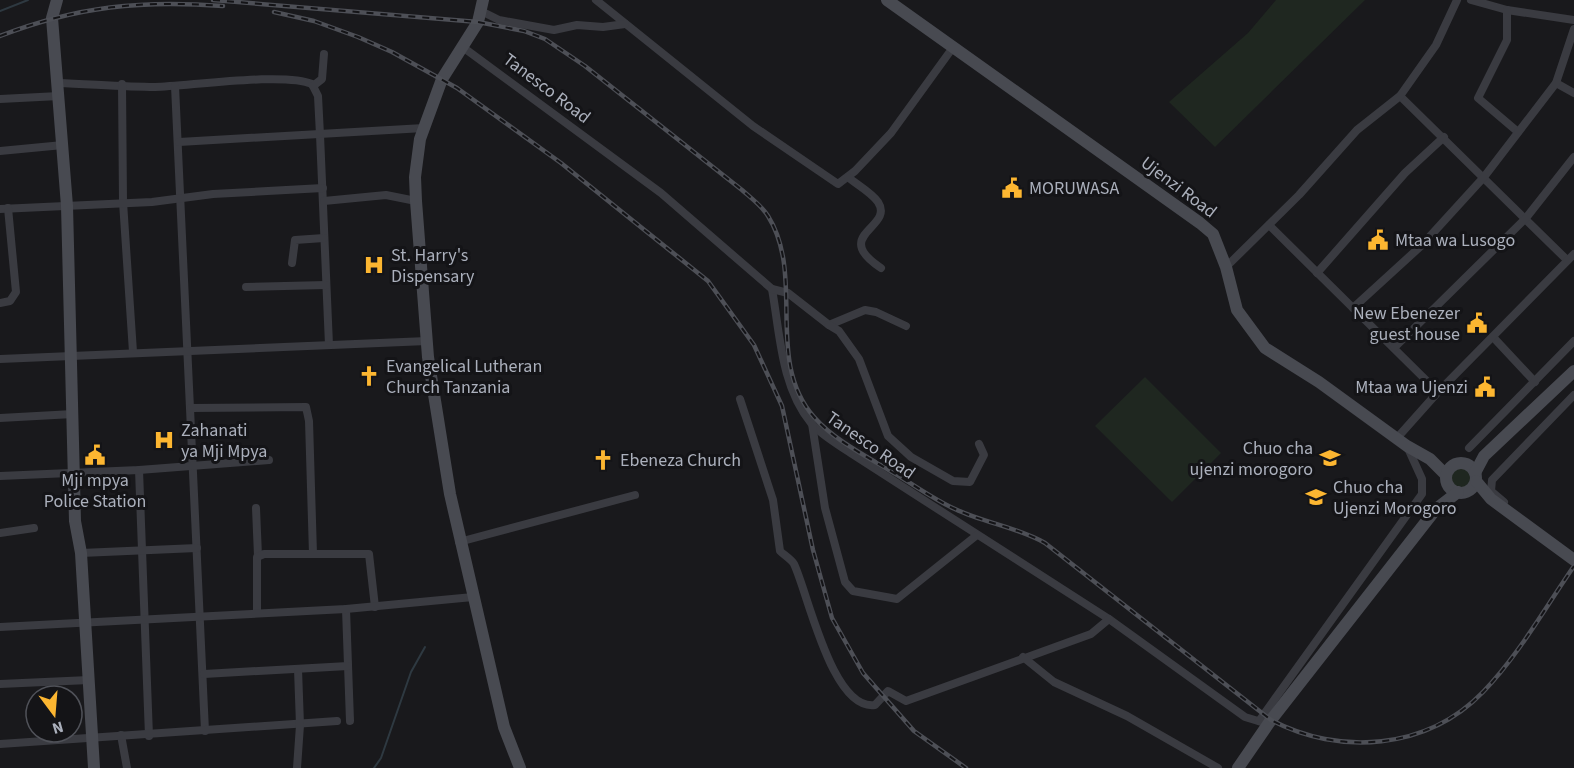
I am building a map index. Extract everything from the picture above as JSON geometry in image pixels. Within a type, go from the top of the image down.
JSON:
[{"type":"street","points":[[57,0],[52,18],[67,206],[75,520],[81,553],[94,768]]},
{"type":"street","points":[[596,0],[699,84],[838,184],[848,177],[891,132],[954,46]]},
{"type":"street","name":"Ujenzi Road","points":[[887,0],[1200,223],[1212,234],[1226,267],[1237,310],[1265,348],[1319,382],[1402,442],[1430,459]]},
{"type":"street","points":[[1226,267],[1269,225],[1357,130],[1400,96],[1436,45],[1457,0]]},
{"type":"street","points":[[1472,0],[1507,10],[1574,20]]},
{"type":"street","points":[[520,768],[504,727],[459,542],[439,432],[427,341],[416,201],[417,161],[424,128],[442,80],[464,48],[478,22],[482,5],[499,20],[554,30],[577,25],[603,27],[625,24]]},
{"type":"street","points":[[1507,10],[1507,40],[1478,98],[1518,132]]},
{"type":"street","points":[[1353,308],[1422,245],[1484,177],[1556,83],[1574,29]]},
{"type":"street","name":"Tanesco Road","points":[[464,48],[661,193],[772,290],[783,361],[794,393],[812,424],[852,454],[1109,619],[1245,717],[1264,723]]},
{"type":"street","points":[[313,86],[322,79],[324,54]]},
{"type":"street","points":[[58,83],[176,86],[233,81],[299,80],[313,86],[318,96],[329,345]]},
{"type":"street","points":[[1556,83],[1574,93]]},
{"type":"street","points":[[122,84],[123,202],[133,352]]},
{"type":"street","points":[[176,86],[205,731]]},
{"type":"street","points":[[0,99],[59,96]]},
{"type":"street","points":[[1238,768],[1264,723],[1422,494],[1422,479],[1402,442],[1438,392],[1570,257],[1526,218],[1400,96]]},
{"type":"street","points":[[178,142],[424,128]]},
{"type":"street","points":[[1317,273],[1405,172],[1444,137]]},
{"type":"street","points":[[0,151],[63,145]]},
{"type":"street","points":[[1395,347],[1526,218],[1574,157]]},
{"type":"street","points":[[848,177],[879,203],[880,210],[876,221],[862,239],[860,247],[864,256],[881,268]]},
{"type":"street","points":[[0,303],[10,301],[16,292],[4,208],[67,206],[323,188]]},
{"type":"street","points":[[324,201],[386,195],[416,201]]},
{"type":"street","points":[[1269,225],[1438,392]]},
{"type":"street","points":[[292,262],[294,240],[324,238]]},
{"type":"street","points":[[246,287],[326,285]]},
{"type":"street","points":[[772,290],[788,293],[839,331],[859,359],[888,436],[911,457],[954,481],[970,482],[984,455],[979,444]]},
{"type":"street","points":[[829,325],[865,310],[876,312],[906,326]]},
{"type":"street","points":[[1493,337],[1535,382]]},
{"type":"street","points":[[0,359],[427,341]]},
{"type":"street","points":[[1469,448],[1574,341]]},
{"type":"street","points":[[1264,723],[1436,509],[1469,484],[1484,456],[1574,371]]},
{"type":"street","points":[[1547,540],[1491,491],[1492,480],[1574,395]]},
{"type":"street","points":[[740,399],[773,500],[780,551],[793,562],[821,642],[838,680],[852,696],[867,705],[875,705],[888,691],[906,701],[1091,634],[1109,619]]},
{"type":"street","points":[[191,408],[306,407],[309,421],[313,554]]},
{"type":"street","points":[[0,418],[73,414]]},
{"type":"street","points":[[812,424],[825,508],[848,587],[860,593],[897,599],[977,535]]},
{"type":"street","points":[[1430,459],[1461,463],[1484,456]]},
{"type":"street","points":[[1430,459],[1446,478],[1450,489],[1469,484]]},
{"type":"street","points":[[0,476],[139,470],[269,460]]},
{"type":"street","points":[[1436,509],[1446,478],[1461,463]]},
{"type":"street","points":[[1461,463],[1469,484],[1574,560]]},
{"type":"street","points":[[139,470],[142,620],[149,736]]},
{"type":"street","points":[[459,542],[635,495]]},
{"type":"street","points":[[256,508],[258,556],[256,613]]},
{"type":"street","points":[[0,533],[34,528]]},
{"type":"street","points":[[81,553],[197,548]]},
{"type":"street","points":[[258,556],[370,555],[375,607]]},
{"type":"street","points":[[0,627],[346,609],[473,597]]},
{"type":"street","points":[[346,609],[350,721]]},
{"type":"street","points":[[1023,657],[1054,682],[1127,716],[1218,768]]},
{"type":"street","points":[[204,674],[348,666]]},
{"type":"street","points":[[297,768],[300,725],[298,669]]},
{"type":"street","points":[[0,684],[88,680]]},
{"type":"street","points":[[0,744],[93,739],[121,735],[149,736],[337,721]]},
{"type":"street","points":[[121,735],[127,768]]},
{"type":"shaded area","points":[[1276,0],[1365,0],[1215,147],[1169,102],[1248,33]]},
{"type":"shaded area","points":[[1145,377],[1221,453],[1172,502],[1095,426]]},
{"type":"shaded area","points":[[1461,466],[1466,467],[1472,473],[1472,483],[1466,489],[1461,490],[1456,489],[1450,483],[1449,478],[1450,473],[1456,467]]},
{"type":"waterway","points":[[0,11],[28,0]]},
{"type":"waterway","points":[[374,768],[381,758],[411,672],[425,647]]},
{"type":"railway","points":[[213,0],[478,22],[524,31],[545,39],[585,66],[742,190],[766,212],[779,240],[784,265],[787,344],[791,370],[799,394],[822,425],[851,447],[947,505],[1045,543],[1271,720],[1297,732],[1325,739],[1353,742],[1382,741],[1409,736],[1436,726],[1461,711],[1496,678],[1531,631],[1574,566]]},
{"type":"railway","points":[[0,36],[56,18],[110,8],[165,4],[223,6]]},
{"type":"railway","points":[[274,12],[314,21],[358,37],[392,52],[457,88],[561,163],[708,281],[754,345],[782,406],[813,550],[832,618],[863,673],[914,731],[966,768]]},
{"type":"place","name":"MORUWASA","points":[[1012,188]]},
{"type":"place","name":"Mtaa wa Lusogo","points":[[1378,240]]},
{"type":"place","name":"St. Harry's Dispensary","points":[[374,265]]},
{"type":"place","name":"New Ebenezer guest house","points":[[1477,323]]},
{"type":"place","name":"Evangelical Lutheran Church Tanzania","points":[[369,376]]},
{"type":"place","name":"Mtaa wa Ujenzi","points":[[1485,387]]},
{"type":"place","name":"Zahanati ya Mji Mpya","points":[[164,440]]},
{"type":"place","name":"Mji mpya Police Station","points":[[95,455]]},
{"type":"place","name":"Chuo cha ujenzi morogoro","points":[[1330,458]]},
{"type":"place","name":"Ebeneza Church","points":[[603,460]]},
{"type":"place","name":"Chuo cha Ujenzi Morogoro","points":[[1316,497]]}]
